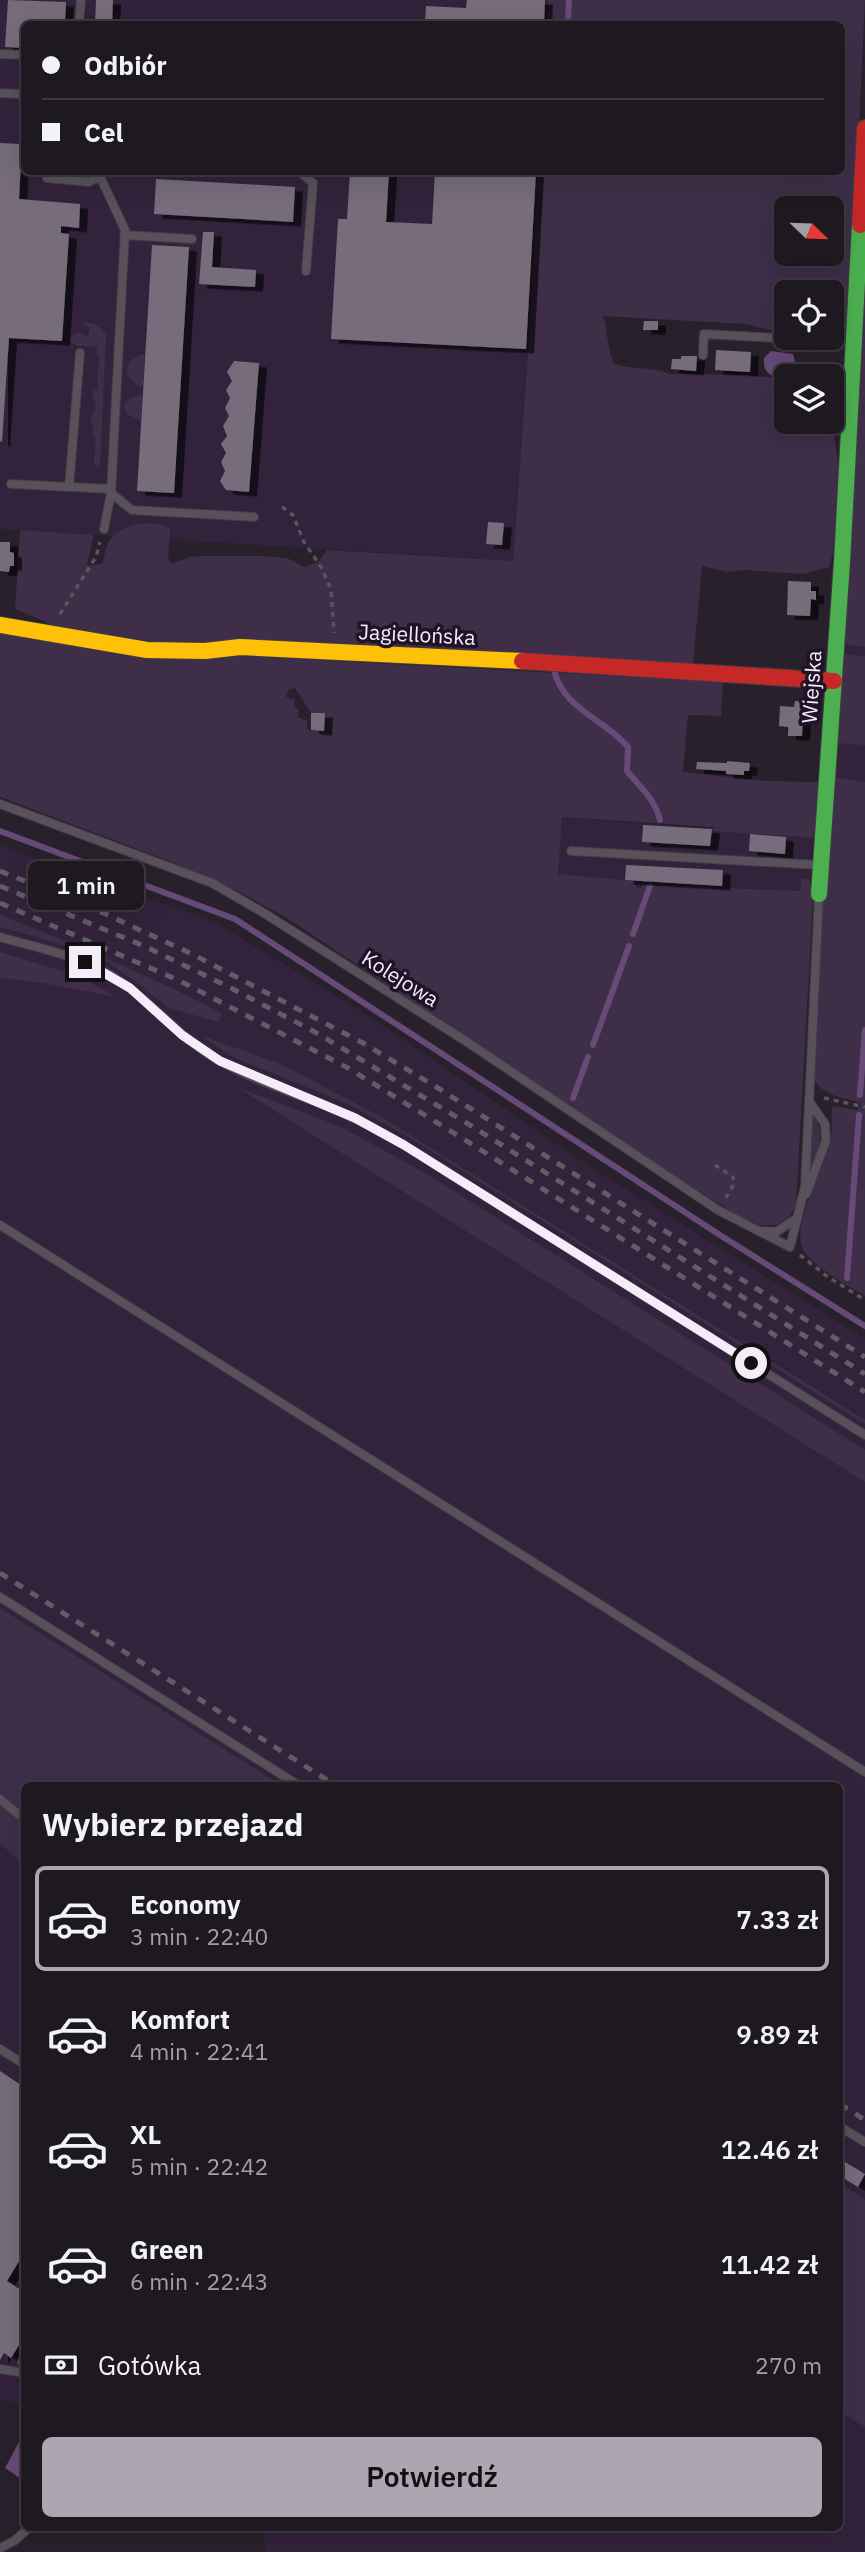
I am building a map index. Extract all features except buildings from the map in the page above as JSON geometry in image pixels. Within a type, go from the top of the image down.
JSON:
[{"type":"street","name":"Wiejska","points":[[819,894],[834,681],[865,128]]},
{"type":"street","name":"Jagiellońska","points":[[0,625],[147,650],[205,651],[240,647],[629,667],[834,681]]},
{"type":"lane","points":[[79,21],[81,0]]},
{"type":"lane","points":[[0,54],[21,55]]},
{"type":"lane","points":[[0,93],[21,94]]},
{"type":"lane","points":[[47,178],[89,182],[98,175]]},
{"type":"lane","points":[[99,175],[123,225],[124,235],[111,491],[104,529]]},
{"type":"lane","points":[[304,175],[313,183],[306,271]]},
{"type":"lane","points":[[124,235],[192,239]]},
{"type":"lane","points":[[703,355],[704,334],[853,342]]},
{"type":"lane","points":[[69,487],[80,353]]},
{"type":"lane","points":[[10,484],[111,491],[132,510],[254,517]]},
{"type":"lane","name":"Kolejowa","points":[[0,804],[126,849],[222,889],[464,1040],[718,1209],[790,1247]]},
{"type":"lane","points":[[571,851],[821,865]]},
{"type":"lane","name":"Wiejska","points":[[790,1247],[805,1187],[819,894]]},
{"type":"lane","points":[[0,937],[101,969],[145,1000],[207,1054],[246,1074],[355,1118],[404,1145],[865,1435]]},
{"type":"lane","points":[[758,1230],[776,1232],[797,1219],[815,1174],[826,1141],[825,1124],[808,1097]]},
{"type":"lane","points":[[805,1174],[815,1174]]},
{"type":"lane","points":[[0,1225],[865,1772]]},
{"type":"lane","points":[[0,1597],[293,1782]]},
{"type":"lane","points":[[0,1799],[21,1816]]},
{"type":"lane","points":[[0,2049],[21,2062]]},
{"type":"lane","points":[[843,2129],[865,2143]]},
{"type":"lane","points":[[0,2369],[21,2372]]},
{"type":"lane","points":[[0,2548],[25,2531]]},
{"type":"path","points":[[282,507],[296,520],[304,542],[321,567],[331,589],[335,652]]},
{"type":"path","points":[[48,634],[96,557],[104,529]]},
{"type":"path","points":[[808,1097],[865,1107]]},
{"type":"path","points":[[715,1165],[733,1177],[734,1185],[718,1209]]},
{"type":"path","points":[[790,1247],[828,1277],[865,1300]]},
{"type":"shaded area","points":[[0,0],[548,0],[547,21],[21,21],[21,175],[538,175],[513,561],[0,529]]},
{"type":"shaded area","points":[[548,0],[865,0],[851,291],[846,335],[844,280],[774,280],[774,331],[746,324],[603,316],[614,364],[670,374],[774,378],[774,434],[834,434],[839,475],[833,552],[829,567],[803,574],[745,570],[728,572],[702,566],[693,664],[201,646],[58,632],[44,621],[15,609],[20,530],[94,535],[88,566],[102,564],[106,548],[117,533],[143,523],[170,528],[168,557],[171,564],[189,557],[264,556],[287,558],[304,567],[318,562],[327,550],[513,561],[538,175],[845,175],[845,21],[547,21]]},
{"type":"shaded area","points":[[865,220],[865,647],[845,644]]},
{"type":"shaded area","points":[[83,322],[95,324],[106,334],[100,468],[94,463],[96,437],[92,436],[94,428],[90,418],[95,411],[93,387],[98,390],[100,358],[96,354],[97,347],[77,346],[70,341],[72,336],[79,332],[88,337],[90,328]]},
{"type":"shaded area","points":[[771,351],[793,354],[795,364],[774,364],[773,376],[766,370],[764,358]]},
{"type":"shaded area","points":[[145,354],[143,386],[139,386],[127,375],[128,367],[134,358]]},
{"type":"shaded area","points":[[142,394],[141,421],[127,414],[124,407],[128,400]]},
{"type":"shaded area","points":[[0,630],[225,655],[723,682],[721,716],[688,715],[683,772],[765,781],[821,782],[818,838],[713,831],[713,827],[562,817],[558,874],[635,881],[637,889],[642,888],[642,884],[800,891],[802,878],[809,879],[813,899],[796,1206],[788,1218],[776,1225],[759,1225],[734,1213],[651,1161],[287,918],[236,890],[177,864],[0,797]],"holes":[[[295,688],[311,713],[324,714],[324,730],[310,731],[307,721],[298,717],[299,710],[294,707],[295,699],[286,697],[289,689]]]},
{"type":"shaded area","points":[[844,640],[865,642],[865,791],[832,789]]},
{"type":"shaded area","points":[[843,654],[865,656],[865,745],[836,743]]},
{"type":"shaded area","points":[[833,777],[865,782],[865,1296],[817,1265],[804,1251],[801,1241],[804,1214],[830,1144],[832,1106],[857,1110],[861,1103],[828,1093],[814,1078],[817,959]]},
{"type":"shaded area","points":[[562,817],[812,837],[809,879],[801,891],[643,884],[643,888],[636,889],[558,874]]},
{"type":"shaded area","points":[[0,845],[215,922],[366,1014],[586,1164],[865,1339],[865,2552],[265,2552],[264,2531],[843,2531],[843,1782],[21,1782],[21,2405],[0,2400]]},
{"type":"shaded area","points":[[0,915],[57,937],[195,999],[222,1013],[219,1022],[168,1008],[104,960],[67,946],[0,927]]},
{"type":"shaded area","points":[[0,952],[79,976],[117,997],[0,978]]},
{"type":"shaded area","points":[[200,1035],[281,1064],[383,1118],[865,1420],[865,1424],[412,1139],[350,1105],[233,1057]]},
{"type":"shaded area","points":[[237,1087],[339,1126],[459,1194],[865,1450],[865,1482]]},
{"type":"shaded area","points":[[814,1114],[819,1128],[820,1144],[817,1159],[808,1171],[811,1116]]},
{"type":"shaded area","points":[[0,1608],[276,1782],[21,1782],[21,1863],[0,1843]]},
{"type":"shaded area","points":[[843,2185],[865,2200],[865,2427],[843,2414]]},
{"type":"shaded area","points":[[19,2442],[21,2443],[21,2479],[5,2468]]},
{"type":"waterway","points":[[568,21],[569,0]]},
{"type":"waterway","points":[[554,669],[565,694],[628,747],[627,771],[651,799],[660,820]]},
{"type":"waterway","points":[[0,831],[235,919],[723,1237],[865,1326]]},
{"type":"waterway","points":[[633,934],[650,886]]},
{"type":"waterway","points":[[593,1045],[629,946]]},
{"type":"waterway","points":[[860,1095],[865,1030]]},
{"type":"waterway","points":[[573,1098],[588,1057]]},
{"type":"waterway","points":[[847,1278],[859,1115]]},
{"type":"railway","points":[[0,871],[101,912],[192,954],[363,1043],[865,1357]]},
{"type":"railway","points":[[0,886],[144,946],[315,1032],[470,1125],[865,1374]]},
{"type":"railway","points":[[0,903],[178,980],[348,1068],[865,1392]]},
{"type":"railway","points":[[0,1573],[330,1782]]},
{"type":"railway","points":[[843,2106],[865,2120]]},
{"type":"traffic: fast","points":[[819,894],[842,562],[860,225]]},
{"type":"traffic: slow","points":[[0,625],[147,650],[205,651],[240,647],[522,661]]},
{"type":"traffic: jam","points":[[860,225],[865,128]]},
{"type":"traffic: jam","points":[[522,661],[834,681]]},
{"type":"route","points":[[85,962],[130,988],[207,1054],[246,1074],[355,1118],[404,1145],[751,1363]]}]
